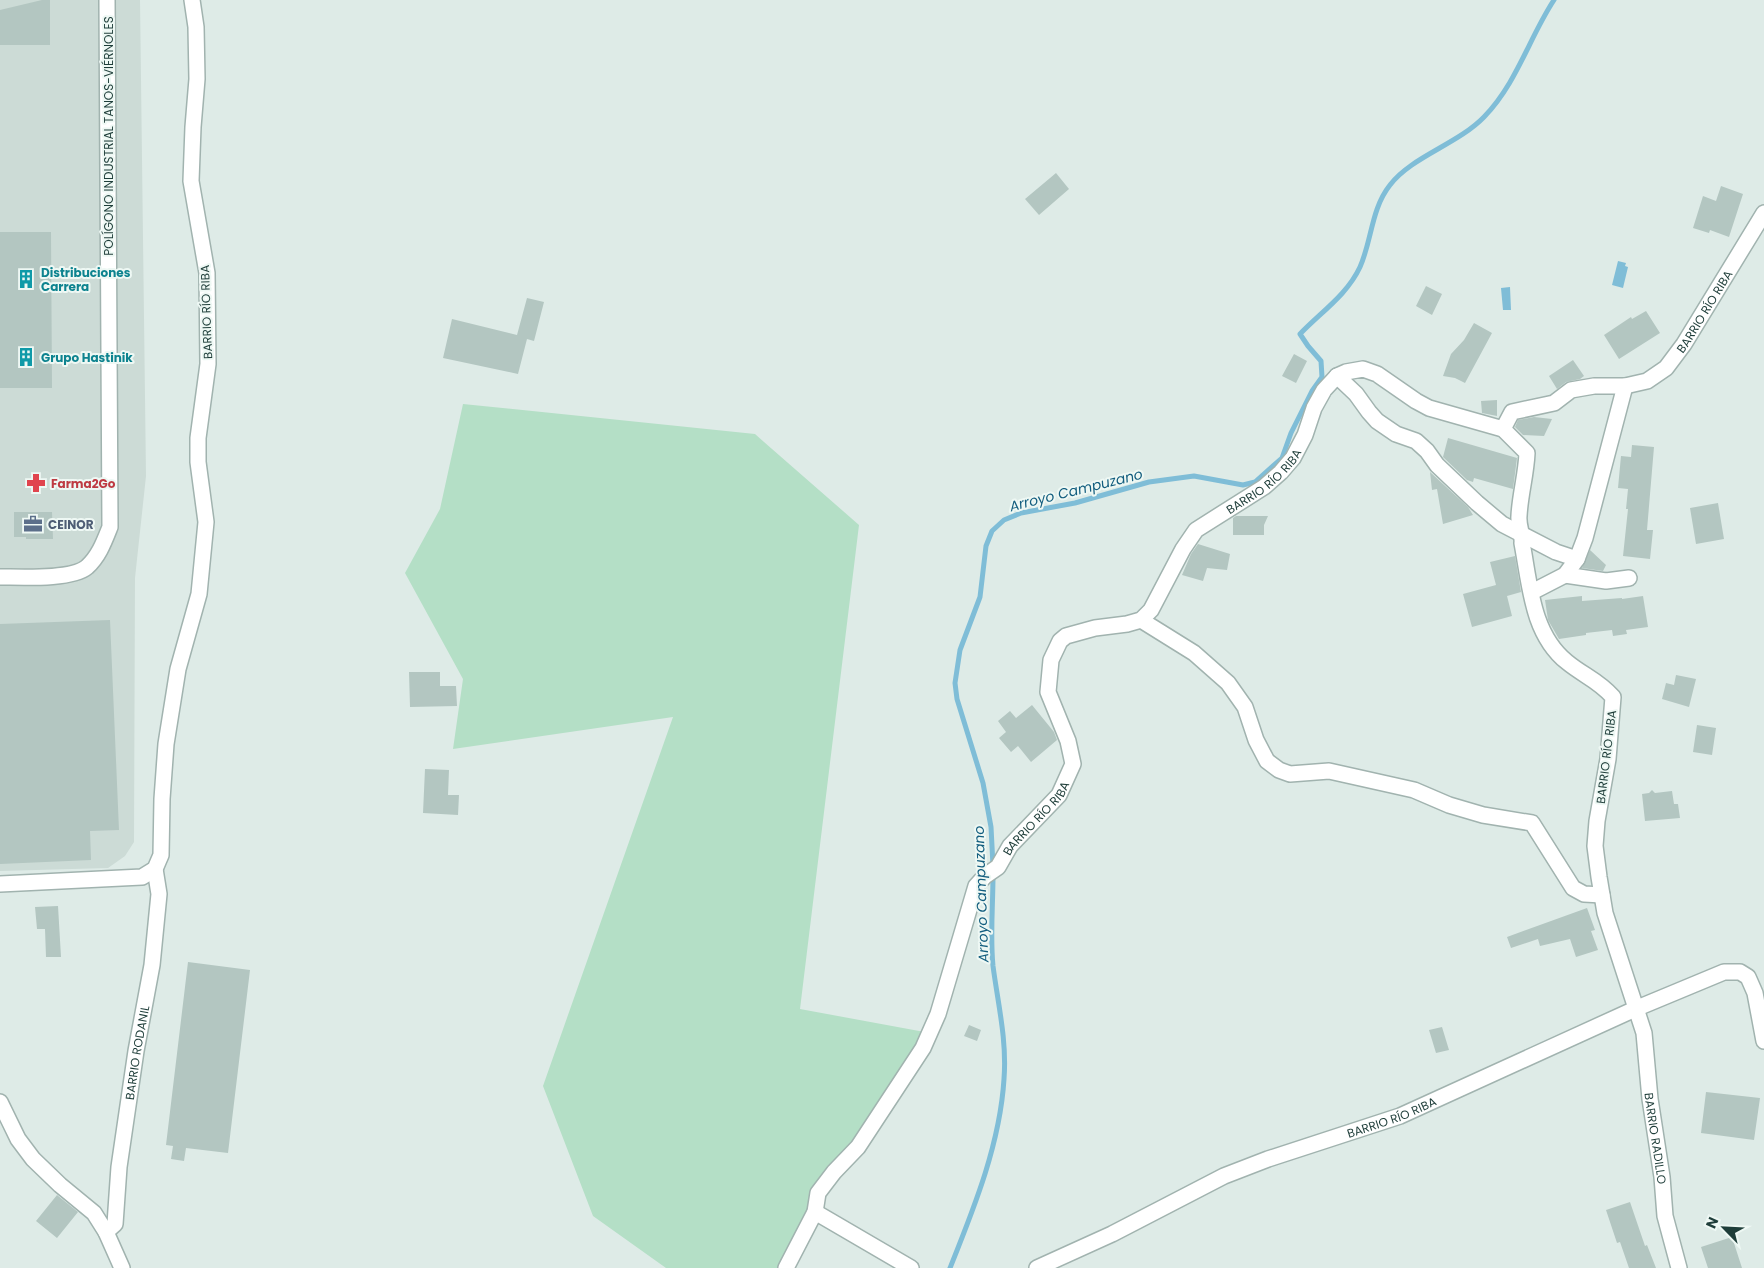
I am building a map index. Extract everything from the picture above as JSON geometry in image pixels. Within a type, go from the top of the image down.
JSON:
[{"type":"street","name":"POLÍGONO INDUSTRIAL TANOS-VIÉRNOLES","points":[[0,577],[64,576],[86,568],[102,548],[110,527],[107,0]]},
{"type":"street","name":"BARRIO RÍO RIBA","points":[[192,0],[196,27],[197,79],[191,181],[207,273],[208,364],[198,438],[198,462],[206,522],[199,594]]},
{"type":"street","name":"BARRIO RÍO RIBA","points":[[1037,1268],[1112,1234],[1224,1176],[1268,1159],[1400,1116],[1635,1009],[1605,913],[1595,846],[1597,822],[1608,760],[1613,697],[1603,686],[1567,662],[1547,641],[1538,623],[1522,544],[1523,535],[1518,520],[1526,474],[1527,454],[1503,429],[1512,412],[1554,403],[1571,390],[1594,386],[1625,386],[1647,381],[1666,368],[1684,344],[1764,213]]},
{"type":"street","points":[[1503,429],[1429,408],[1376,374],[1363,369],[1346,372],[1337,376],[1356,394],[1377,421],[1396,434],[1416,441],[1427,451],[1437,465],[1502,524],[1556,552],[1577,559]]},
{"type":"street","name":"BARRIO RÍO RIBA","points":[[786,1268],[815,1212],[818,1193],[834,1172],[858,1147],[923,1048],[938,1014],[976,886],[985,876],[998,867],[1010,846],[1059,795],[1073,764],[1068,741],[1048,692],[1051,660],[1060,641],[1066,636],[1095,628],[1127,624],[1140,620],[1151,610],[1183,549],[1196,530],[1264,487],[1293,458],[1305,435],[1314,408],[1324,390],[1337,376]]},
{"type":"street","points":[[1532,592],[1565,576],[1577,559],[1585,538],[1625,386]]},
{"type":"street","points":[[1565,576],[1606,581],[1629,578]]},
{"type":"street","name":"BARRIO RODANIL","points":[[106,1232],[115,1224],[120,1166],[136,1051],[152,964],[159,894],[155,869],[161,856],[165,753],[172,702],[178,668],[199,594]]},
{"type":"street","points":[[1140,620],[1194,653],[1228,683],[1245,707],[1256,740],[1267,762],[1279,770],[1290,774],[1329,771],[1414,790],[1450,805],[1483,815],[1532,823],[1573,888],[1584,894],[1602,895]]},
{"type":"street","points":[[0,884],[142,877],[155,869]]},
{"type":"street","points":[[1635,1009],[1724,972],[1740,972],[1748,977],[1755,993],[1764,1041]]},
{"type":"street","name":"BARRIO RADILLO","points":[[1635,1009],[1644,1033],[1650,1099],[1662,1177],[1665,1216],[1679,1268]]},
{"type":"street","points":[[0,1102],[18,1139],[32,1159],[94,1213],[106,1232],[122,1268]]},
{"type":"street","points":[[815,1212],[911,1268]]},
{"type":"shaded area","points":[[0,0],[140,0],[146,476],[135,578],[134,842],[125,856],[108,868],[0,871]]},
{"type":"green space","points":[[463,404],[755,434],[859,525],[800,1009],[930,1033],[818,1193],[779,1268],[666,1268],[593,1216],[543,1086],[673,717],[453,749],[463,679],[405,573],[440,509]]},
{"type":"water","points":[[1618,261],[1626,263],[1625,266],[1628,267],[1623,288],[1612,285]]},
{"type":"water","points":[[1510,287],[1511,310],[1503,310],[1501,288]]},
{"type":"building","points":[[42,0],[50,0],[50,45],[0,45],[0,10]]},
{"type":"building","points":[[1056,173],[1069,189],[1039,215],[1025,199]]},
{"type":"building","points":[[1721,186],[1743,194],[1729,237],[1710,230],[1709,233],[1693,228],[1703,196],[1716,201]]},
{"type":"building","points":[[0,232],[51,232],[52,388],[0,388]]},
{"type":"building","points":[[1426,286],[1442,294],[1432,315],[1416,306]]},
{"type":"building","points":[[527,298],[544,302],[534,341],[527,339],[518,374],[443,358],[452,319],[517,335]]},
{"type":"building","points":[[1646,311],[1660,333],[1619,359],[1604,335],[1631,317],[1632,319]]},
{"type":"building","points":[[1474,323],[1492,333],[1465,383],[1455,378],[1443,376],[1451,354],[1464,340]]},
{"type":"building","points":[[1294,354],[1307,361],[1296,383],[1282,376]]},
{"type":"building","points":[[1573,360],[1584,376],[1580,379],[1566,382],[1557,389],[1549,376]]},
{"type":"building","points":[[1497,400],[1497,416],[1482,413],[1481,401]]},
{"type":"building","points":[[1534,417],[1552,419],[1544,436],[1523,435],[1515,427],[1518,420]]},
{"type":"building","points":[[1448,438],[1517,458],[1513,489],[1474,478],[1473,482],[1467,480],[1443,457]]},
{"type":"building","points":[[1632,445],[1654,447],[1647,530],[1653,530],[1650,559],[1623,556],[1628,489],[1618,488],[1621,456],[1631,457]]},
{"type":"building","points":[[1430,472],[1468,507],[1473,515],[1443,524],[1437,489],[1432,490]]},
{"type":"building","points":[[1718,503],[1724,539],[1696,544],[1690,508]]},
{"type":"building","name":"CEINOR","points":[[14,512],[52,512],[53,539],[14,537]]},
{"type":"building","points":[[1236,516],[1268,516],[1264,525],[1264,535],[1233,535],[1233,518]]},
{"type":"building","points":[[1198,544],[1230,554],[1227,570],[1207,568],[1203,581],[1182,575],[1191,554]]},
{"type":"building","points":[[1590,550],[1606,565],[1603,571],[1582,568]]},
{"type":"building","points":[[1515,556],[1521,592],[1507,596],[1512,616],[1472,627],[1463,594],[1496,585],[1490,562]]},
{"type":"building","points":[[1582,596],[1582,601],[1643,596],[1648,627],[1626,630],[1627,634],[1613,636],[1612,630],[1559,639],[1548,620],[1545,600]]},
{"type":"building","points":[[110,620],[119,830],[90,831],[91,860],[0,864],[0,624]]},
{"type":"building","points":[[409,672],[440,672],[440,686],[456,686],[457,706],[410,707]]},
{"type":"building","points":[[1676,675],[1696,679],[1689,707],[1662,699],[1666,683],[1674,685]]},
{"type":"building","points":[[1032,705],[1054,732],[1057,740],[1031,762],[1018,746],[1011,752],[999,738],[1006,732],[998,721],[1010,711],[1016,718]]},
{"type":"building","points":[[1697,725],[1716,728],[1712,755],[1693,752]]},
{"type":"building","points":[[425,769],[449,770],[448,795],[459,795],[458,815],[423,813]]},
{"type":"building","points":[[1652,790],[1655,793],[1672,791],[1674,804],[1678,804],[1680,818],[1645,821],[1642,794],[1649,793]]},
{"type":"building","points":[[58,906],[61,957],[46,957],[45,929],[37,929],[35,907]]},
{"type":"building","points":[[1587,908],[1595,930],[1591,931],[1598,950],[1576,957],[1570,939],[1540,946],[1538,939],[1511,948],[1507,937]]},
{"type":"building","points":[[188,962],[250,970],[228,1153],[186,1148],[184,1161],[171,1159],[173,1146],[166,1145]]},
{"type":"building","points":[[969,1025],[981,1030],[977,1041],[964,1036]]},
{"type":"building","points":[[1442,1027],[1449,1050],[1436,1053],[1429,1030]]},
{"type":"building","points":[[1706,1092],[1760,1098],[1754,1140],[1701,1133]]},
{"type":"building","points":[[57,1195],[78,1212],[57,1238],[36,1221]]},
{"type":"building","points":[[1630,1202],[1645,1246],[1647,1245],[1656,1268],[1629,1268],[1620,1242],[1617,1243],[1606,1210]]},
{"type":"building","points":[[1732,1237],[1742,1268],[1708,1268],[1701,1247]]},
{"type":"waterway","name":"Arroyo Campuzano","points":[[993,866],[991,827],[983,783],[957,699],[955,683],[960,650],[980,597],[986,546],[992,531],[1004,520],[1021,513],[1075,503],[1149,482],[1194,476],[1243,485],[1255,482],[1282,458],[1291,433],[1312,391],[1322,377],[1321,361],[1300,334],[1341,295],[1355,277],[1364,257],[1375,214],[1390,185],[1410,166],[1461,135],[1484,117],[1514,75],[1554,0]]},
{"type":"waterway","name":"Arroyo Campuzano","points":[[950,1268],[984,1175],[1002,1103],[1005,1065],[992,955],[993,875]]},
{"type":"place","name":"Distribuciones Carrera","points":[[26,279]]},
{"type":"place","name":"Grupo Hastinik","points":[[26,357]]},
{"type":"place","name":"Farma2Go","points":[[36,483]]},
{"type":"place","name":"CEINOR","points":[[33,524]]}]
